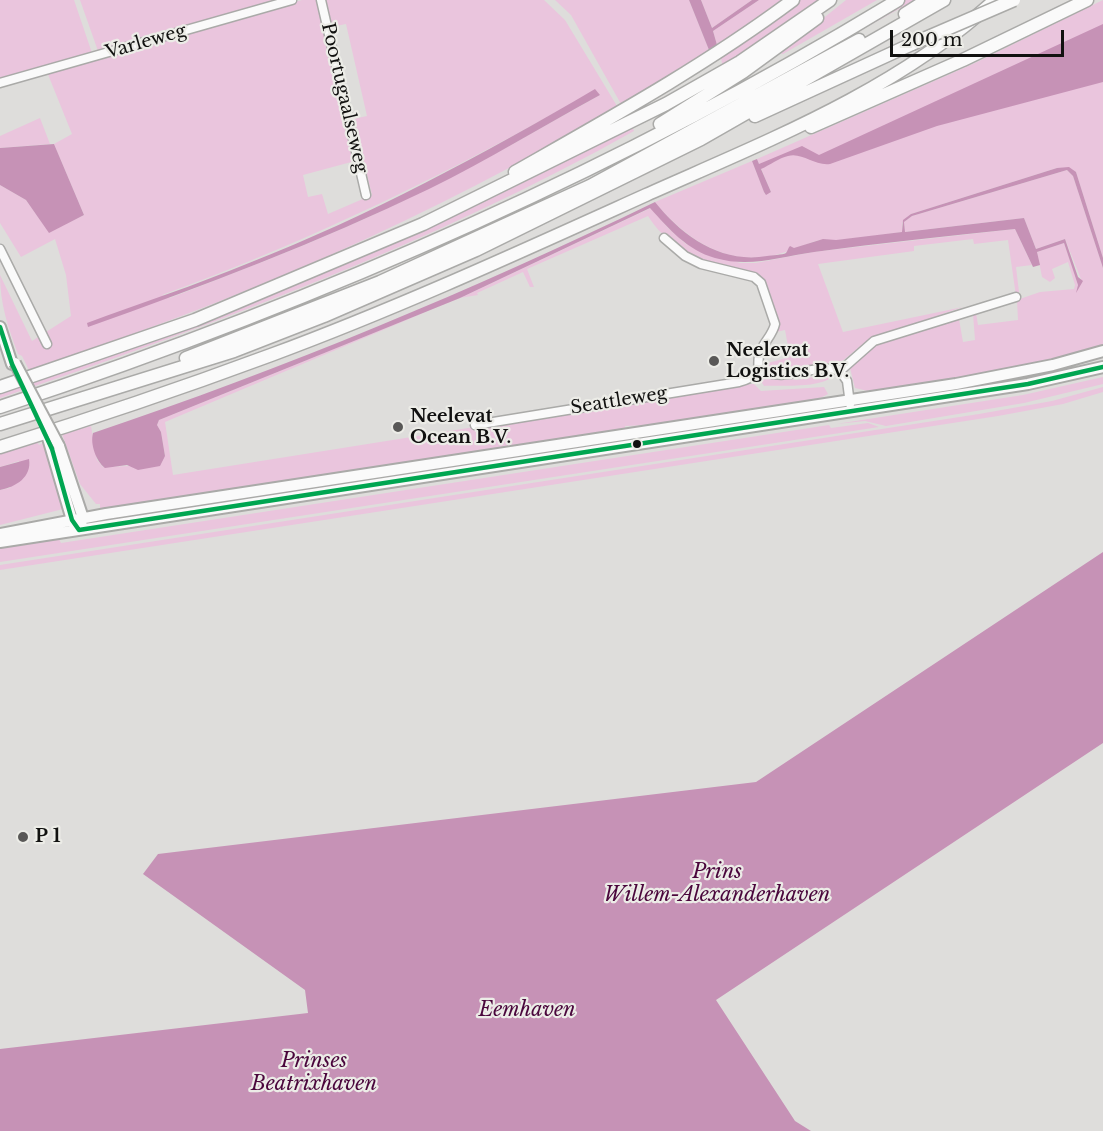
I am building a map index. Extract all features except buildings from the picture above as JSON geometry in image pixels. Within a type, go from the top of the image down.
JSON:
[{"type":"highway","points":[[423,224],[683,74],[793,0]]},
{"type":"highway","points":[[0,387],[195,320],[423,224],[666,104],[740,62],[831,0]]},
{"type":"highway","points":[[544,190],[681,112],[743,72],[838,0]]},
{"type":"highway","points":[[0,407],[91,377],[253,316],[359,273],[544,190],[735,94],[897,0]]},
{"type":"highway","points":[[76,400],[380,282],[475,241],[600,181],[878,30],[927,0]]},
{"type":"highway","points":[[701,139],[944,0]]},
{"type":"highway","points":[[0,447],[96,417],[346,326],[753,147],[851,100],[925,57],[995,0]]},
{"type":"highway","points":[[0,424],[234,351],[324,316],[476,250],[701,139],[1014,0]]},
{"type":"highway","points":[[753,147],[799,132],[897,91],[1087,0]]},
{"type":"main road","points":[[0,327],[14,363],[53,444],[79,530]]},
{"type":"main road","points":[[0,542],[851,406],[1006,375],[1103,351]]},
{"type":"main road","points":[[0,534],[77,519],[851,406],[1028,384],[1103,367]]},
{"type":"main road","points":[[53,444],[68,505],[77,519]]},
{"type":"main road","points":[[58,523],[68,505]]},
{"type":"street","name":"Varleweg","points":[[0,83],[292,0]]},
{"type":"street","name":"Poortugaalseweg","points":[[321,0],[366,195]]},
{"type":"street","points":[[664,238],[693,260],[715,269],[751,275],[761,284],[775,324],[760,353],[759,369],[771,374],[787,375],[830,369],[840,371],[847,381],[851,406]]},
{"type":"street","points":[[0,249],[47,344]]},
{"type":"street","points":[[840,371],[874,340],[1016,297]]},
{"type":"street","name":"Seattleweg","points":[[475,424],[739,382],[753,376],[759,369]]},
{"type":"shaded area","points":[[0,0],[74,0],[92,53],[0,78]]},
{"type":"shaded area","points":[[80,0],[274,0],[98,51]]},
{"type":"shaded area","points":[[302,0],[317,0],[355,161],[303,175],[308,197],[322,194],[328,214],[372,195],[353,119],[367,116],[346,24],[331,27],[325,0],[544,0],[565,20],[617,106],[548,147],[476,185],[330,255],[181,316],[29,370],[22,356],[18,354],[8,325],[1,296],[0,275],[32,341],[71,316],[66,275],[55,239],[21,257],[0,223],[0,185],[26,200],[49,232],[84,215],[54,144],[72,134],[47,72]],"holes":[[[595,90],[600,95],[474,165],[367,218],[170,298],[162,295],[329,227],[437,176]]]},
{"type":"shaded area","points":[[555,0],[689,0],[709,50],[621,104],[571,15]]},
{"type":"shaded area","points":[[701,0],[752,0],[712,28]]},
{"type":"shaded area","points":[[759,0],[787,0],[717,45],[713,31]]},
{"type":"shaded area","points":[[800,0],[818,0],[722,64],[721,57]]},
{"type":"shaded area","points":[[846,0],[877,0],[783,54],[780,53]]},
{"type":"shaded area","points":[[904,0],[915,0],[779,76],[807,57]]},
{"type":"shaded area","points":[[1103,0],[1103,258],[1076,172],[1057,168],[911,214],[902,223],[902,232],[820,240],[787,252],[763,257],[745,258],[711,248],[681,228],[655,202],[752,161],[765,194],[771,192],[757,159],[975,63]]},
{"type":"shaded area","points":[[40,118],[50,144],[0,148],[0,136]]},
{"type":"shaded area","points":[[632,127],[634,131],[558,172],[403,245],[243,311],[0,398],[0,392],[180,330],[353,261],[466,210]]},
{"type":"shaded area","points":[[1067,170],[1073,176],[1103,268],[1103,347],[988,375],[868,391],[855,388],[850,368],[868,347],[947,320],[959,319],[963,342],[975,340],[973,314],[976,313],[978,325],[1018,320],[1017,300],[1040,292],[1074,289],[1075,285],[1068,262],[1052,269],[1055,278],[1050,282],[1042,277],[1037,252],[1064,243],[1078,285],[1076,292],[1081,279],[1065,239],[1036,249],[1024,218],[905,232],[904,222],[912,216]]},
{"type":"shaded area","points":[[651,208],[686,244],[740,263],[756,263],[813,252],[1015,229],[1032,265],[1016,267],[1019,292],[1016,296],[1008,240],[974,244],[973,239],[914,246],[914,251],[818,264],[843,332],[963,307],[869,339],[840,363],[800,371],[776,371],[764,364],[790,357],[785,330],[776,332],[759,276],[698,260],[669,241],[648,216],[527,269],[534,287],[530,287],[523,272],[477,293],[478,295],[461,298]]},
{"type":"shaded area","points":[[434,308],[165,422],[173,475],[738,385],[754,384],[761,391],[824,387],[828,394],[794,406],[671,424],[625,426],[625,430],[247,489],[229,489],[100,509],[100,504],[96,504],[80,484],[62,434],[91,426],[97,460],[103,467],[131,466],[165,456],[161,432],[157,425],[159,420]]},
{"type":"shaded area","points":[[1103,356],[1019,382],[859,405],[857,403]]},
{"type":"shaded area","points":[[833,375],[828,379],[800,385],[764,386],[759,378],[762,376],[797,380]]},
{"type":"shaded area","points":[[1103,377],[1103,384],[1024,403],[886,426],[865,421],[836,424],[1023,395]]},
{"type":"shaded area","points":[[1103,387],[1103,392],[1063,404],[998,416],[0,570],[0,565],[979,414],[1052,401]]},
{"type":"shaded area","points":[[805,411],[735,426],[122,520],[122,516]]},
{"type":"shaded area","points":[[868,423],[879,427],[0,562],[0,546],[58,537],[61,543],[829,425],[831,428]]},
{"type":"shaded area","points":[[37,442],[39,445],[45,442],[63,509],[0,525],[0,490],[10,488],[19,461],[0,467],[0,453]]},
{"type":"water","points":[[689,0],[701,0],[712,28],[752,0],[759,0],[713,31],[717,45],[709,50]]},
{"type":"water","points":[[1103,24],[1103,82],[937,126],[830,164],[793,155],[785,157],[761,169],[771,192],[766,195],[764,192],[752,161],[757,159],[759,164],[802,146],[819,155]]},
{"type":"water","points":[[595,89],[600,95],[429,189],[261,262],[88,327],[87,323],[229,271],[338,225],[425,183]]},
{"type":"water","points":[[54,144],[84,215],[49,233],[26,200],[0,185],[0,148]]},
{"type":"water","points":[[1069,167],[1076,172],[1103,258],[1103,268],[1073,176],[1067,170],[912,216],[904,222],[905,232],[1024,218],[1036,249],[1065,239],[1078,277],[1083,281],[1076,293],[1078,285],[1064,243],[1037,252],[1040,265],[1033,267],[1015,229],[814,252],[764,261],[740,262],[715,258],[696,250],[672,231],[650,208],[460,298],[159,420],[157,425],[161,432],[165,456],[160,466],[138,470],[127,465],[105,468],[94,452],[93,433],[307,355],[448,297],[655,202],[677,226],[704,245],[734,256],[767,256],[784,254],[790,246],[794,248],[823,239],[836,240],[902,232],[903,220],[911,214],[1057,168]]},
{"type":"water","points":[[29,459],[28,471],[22,480],[0,490],[0,467]]},
{"type":"water","points":[[1103,552],[1103,743],[716,1000],[795,1121],[811,1131],[0,1131],[0,1049],[308,1013],[305,990],[143,874],[158,854],[756,782]]},
{"type":"transit line","points":[[0,327],[12,364],[52,449],[72,520],[79,530],[1028,384],[1103,367]]},
{"type":"place","name":"Neelevat Logistics B.V.","points":[[714,361]]},
{"type":"place","name":"Neelevat Ocean B.V.","points":[[398,427]]},
{"type":"place","name":"P 1","points":[[23,837]]},
{"type":"water label","name":"Prins Willem-Alexanderhaven","points":[[717,884]]},
{"type":"water label","name":"Eemhaven","points":[[527,1010]]},
{"type":"water label","name":"Prinses Beatrixhaven","points":[[314,1072]]}]
